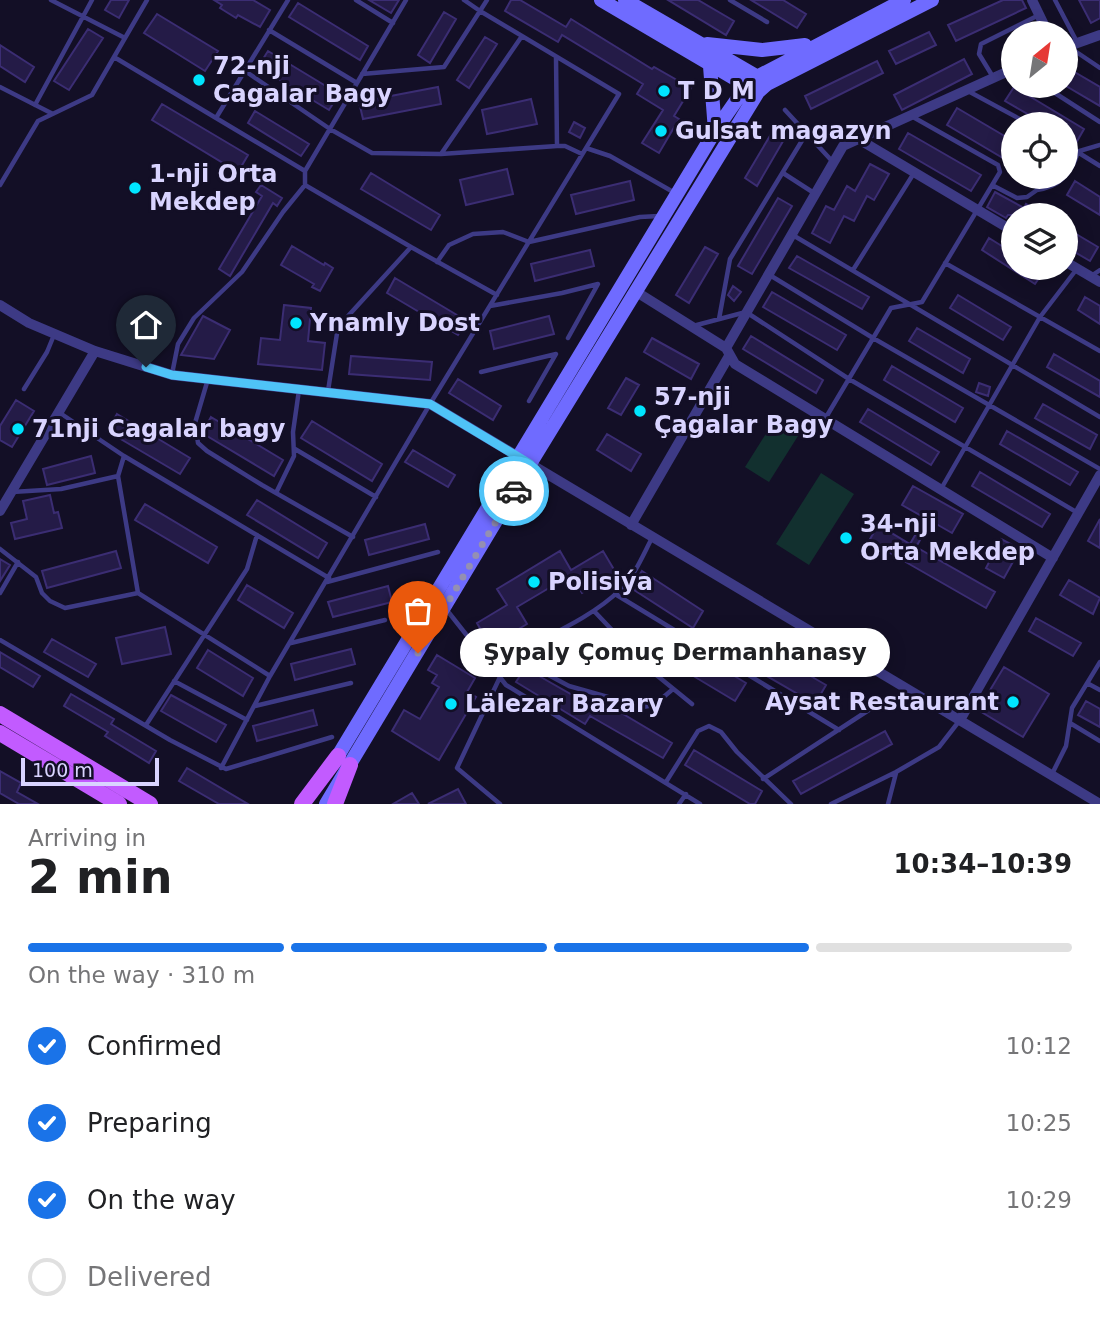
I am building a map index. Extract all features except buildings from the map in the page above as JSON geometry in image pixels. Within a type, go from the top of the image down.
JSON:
[{"type":"main road","points":[[601,0],[710,66],[757,84]]},
{"type":"main road","points":[[625,0],[699,43],[757,84]]},
{"type":"main road","points":[[326,804],[344,760],[523,461],[663,216],[715,131],[757,84],[820,42],[904,0]]},
{"type":"main road","points":[[310,804],[344,760],[445,608],[523,461],[635,291],[757,84],[932,0]]},
{"type":"main road","points":[[699,43],[762,50],[787,49],[820,42]]},
{"type":"main road","points":[[710,66],[715,131]]},
{"type":"main road","points":[[0,714],[117,799],[164,804]]},
{"type":"main road","points":[[0,733],[117,799],[150,804]]},
{"type":"main road","points":[[302,804],[344,760]]},
{"type":"main road","points":[[335,804],[344,760]]},
{"type":"street","points":[[1032,0],[1042,21]]},
{"type":"street","points":[[1078,43],[1100,35]]},
{"type":"street","points":[[631,526],[728,352],[746,312],[790,233],[843,146],[1001,74]]},
{"type":"street","points":[[860,140],[1001,224]]},
{"type":"street","points":[[1078,270],[1100,282]]},
{"type":"street","points":[[635,291],[728,352],[735,365],[1053,558]]},
{"type":"street","points":[[0,306],[29,323],[95,351],[172,375],[430,404],[1052,774],[1094,802]]},
{"type":"street","points":[[0,511],[95,351]]},
{"type":"street","points":[[960,720],[1100,475]]},
{"type":"lane","points":[[51,0],[125,38]]},
{"type":"lane","points":[[35,105],[92,0]]},
{"type":"lane","points":[[0,185],[38,121],[92,95],[147,0]]},
{"type":"lane","points":[[216,118],[288,0]]},
{"type":"lane","points":[[356,0],[393,23]]},
{"type":"lane","points":[[172,375],[178,344],[194,318],[242,272],[304,185],[305,171],[406,0]]},
{"type":"lane","points":[[221,768],[270,676],[430,404],[619,94],[464,0]]},
{"type":"lane","points":[[362,74],[444,67],[487,0]]},
{"type":"lane","points":[[730,0],[767,22]]},
{"type":"lane","points":[[1055,0],[1062,21]]},
{"type":"lane","points":[[993,78],[979,54],[981,44],[1039,15]]},
{"type":"lane","points":[[270,30],[357,83]]},
{"type":"lane","points":[[441,154],[522,36]]},
{"type":"lane","points":[[1078,52],[1100,68]]},
{"type":"lane","points":[[556,56],[557,146]]},
{"type":"lane","points":[[114,57],[305,171]]},
{"type":"lane","points":[[245,71],[330,129],[372,153],[441,154],[565,146],[610,156],[677,194]]},
{"type":"lane","points":[[0,87],[51,113]]},
{"type":"lane","points":[[967,90],[1007,112]]},
{"type":"lane","points":[[1063,98],[1100,122]]},
{"type":"lane","points":[[785,110],[833,161]]},
{"type":"lane","points":[[824,419],[891,308],[922,302],[1000,172],[998,165],[912,116]]},
{"type":"lane","points":[[719,319],[730,259],[806,134]]},
{"type":"lane","points":[[1078,152],[1100,145]]},
{"type":"lane","points":[[1078,152],[1100,166]]},
{"type":"lane","points":[[853,270],[915,172]]},
{"type":"lane","points":[[783,173],[814,193]]},
{"type":"lane","points":[[304,185],[496,295]]},
{"type":"lane","points":[[992,185],[1017,198],[1027,197],[1044,189]]},
{"type":"lane","points":[[437,262],[449,245],[473,234],[503,232],[529,242],[640,217],[663,216]]},
{"type":"lane","points":[[790,233],[1100,417]]},
{"type":"lane","points":[[328,392],[338,327],[411,247]]},
{"type":"lane","points":[[945,263],[1100,351]]},
{"type":"lane","points":[[1090,276],[1100,271]]},
{"type":"lane","points":[[768,274],[1100,469]]},
{"type":"lane","points":[[941,490],[1040,317],[1069,280]]},
{"type":"lane","points":[[490,307],[598,284],[568,338]]},
{"type":"lane","points":[[692,326],[746,312],[849,379],[1079,513]]},
{"type":"lane","points":[[24,389],[55,334]]},
{"type":"lane","points":[[481,372],[556,354],[529,401]]},
{"type":"lane","points":[[208,378],[195,423],[198,443],[276,493],[353,537]]},
{"type":"lane","points":[[276,493],[294,456],[293,432],[299,389]]},
{"type":"lane","points":[[57,411],[124,456],[328,580],[438,552]]},
{"type":"lane","points":[[295,449],[376,497]]},
{"type":"lane","points":[[124,456],[118,476],[138,593]]},
{"type":"lane","points":[[12,492],[61,489],[118,476]]},
{"type":"lane","points":[[146,725],[247,569],[257,535]]},
{"type":"lane","points":[[492,667],[594,611],[631,577],[652,538]]},
{"type":"lane","points":[[0,549],[36,577],[42,593],[50,601],[65,607],[138,593],[270,676]]},
{"type":"lane","points":[[0,593],[18,562]]},
{"type":"lane","points":[[615,594],[839,730]]},
{"type":"lane","points":[[445,608],[500,677],[516,691],[700,804]]},
{"type":"lane","points":[[594,611],[656,675],[692,704]]},
{"type":"lane","points":[[290,643],[385,620]]},
{"type":"lane","points":[[656,675],[681,635]]},
{"type":"lane","points":[[0,640],[221,768],[245,764],[332,737]]},
{"type":"lane","points":[[510,655],[569,685],[643,708],[654,705],[673,689]]},
{"type":"lane","points":[[1052,774],[1066,746],[1072,708],[1100,662]]},
{"type":"lane","points":[[500,677],[457,768],[491,802],[500,804]]},
{"type":"lane","points":[[174,681],[247,720]]},
{"type":"lane","points":[[254,706],[351,683]]},
{"type":"lane","points":[[1087,683],[1100,690]]},
{"type":"lane","points":[[762,779],[875,706]]},
{"type":"lane","points":[[831,804],[939,747],[960,720]]},
{"type":"lane","points":[[1070,723],[1100,741]]},
{"type":"lane","points":[[666,782],[698,731],[709,726],[721,732],[762,779],[791,804]]},
{"type":"lane","points":[[888,804],[896,772]]},
{"type":"lane","points":[[679,804],[686,794]]},
{"type":"green space","points":[[774,421],[798,436],[769,482],[745,467]]},
{"type":"green space","points":[[821,473],[854,494],[809,565],[776,544]]},
{"type":"way so far","points":[[418,653],[514,491]]},
{"type":"place","name":"72-nji Cagalar Bagy","points":[[199,80]]},
{"type":"place","name":"T D M","points":[[664,91]]},
{"type":"place","name":"Gulsat magazyn","points":[[661,131]]},
{"type":"place","name":"1-nji Orta Mekdep","points":[[135,188]]},
{"type":"place","name":"Ynamly Dost","points":[[296,323]]},
{"type":"place","name":"57-nji Çagalar Bagy","points":[[640,411]]},
{"type":"place","name":"71nji Cagalar bagy","points":[[18,429]]},
{"type":"place","name":"34-nji Orta Mekdep","points":[[846,538]]},
{"type":"place","name":"Polisiýa","points":[[534,582]]},
{"type":"place","name":"Şypaly Çomuç Dermanhanasy","points":[[418,653]]},
{"type":"place","name":"Aysat Restaurant","points":[[1013,702]]},
{"type":"place","name":"Lälezar Bazary","points":[[451,704]]},
{"type":"route","points":[[146,367],[172,375],[430,404],[530,464],[514,491]]}]
